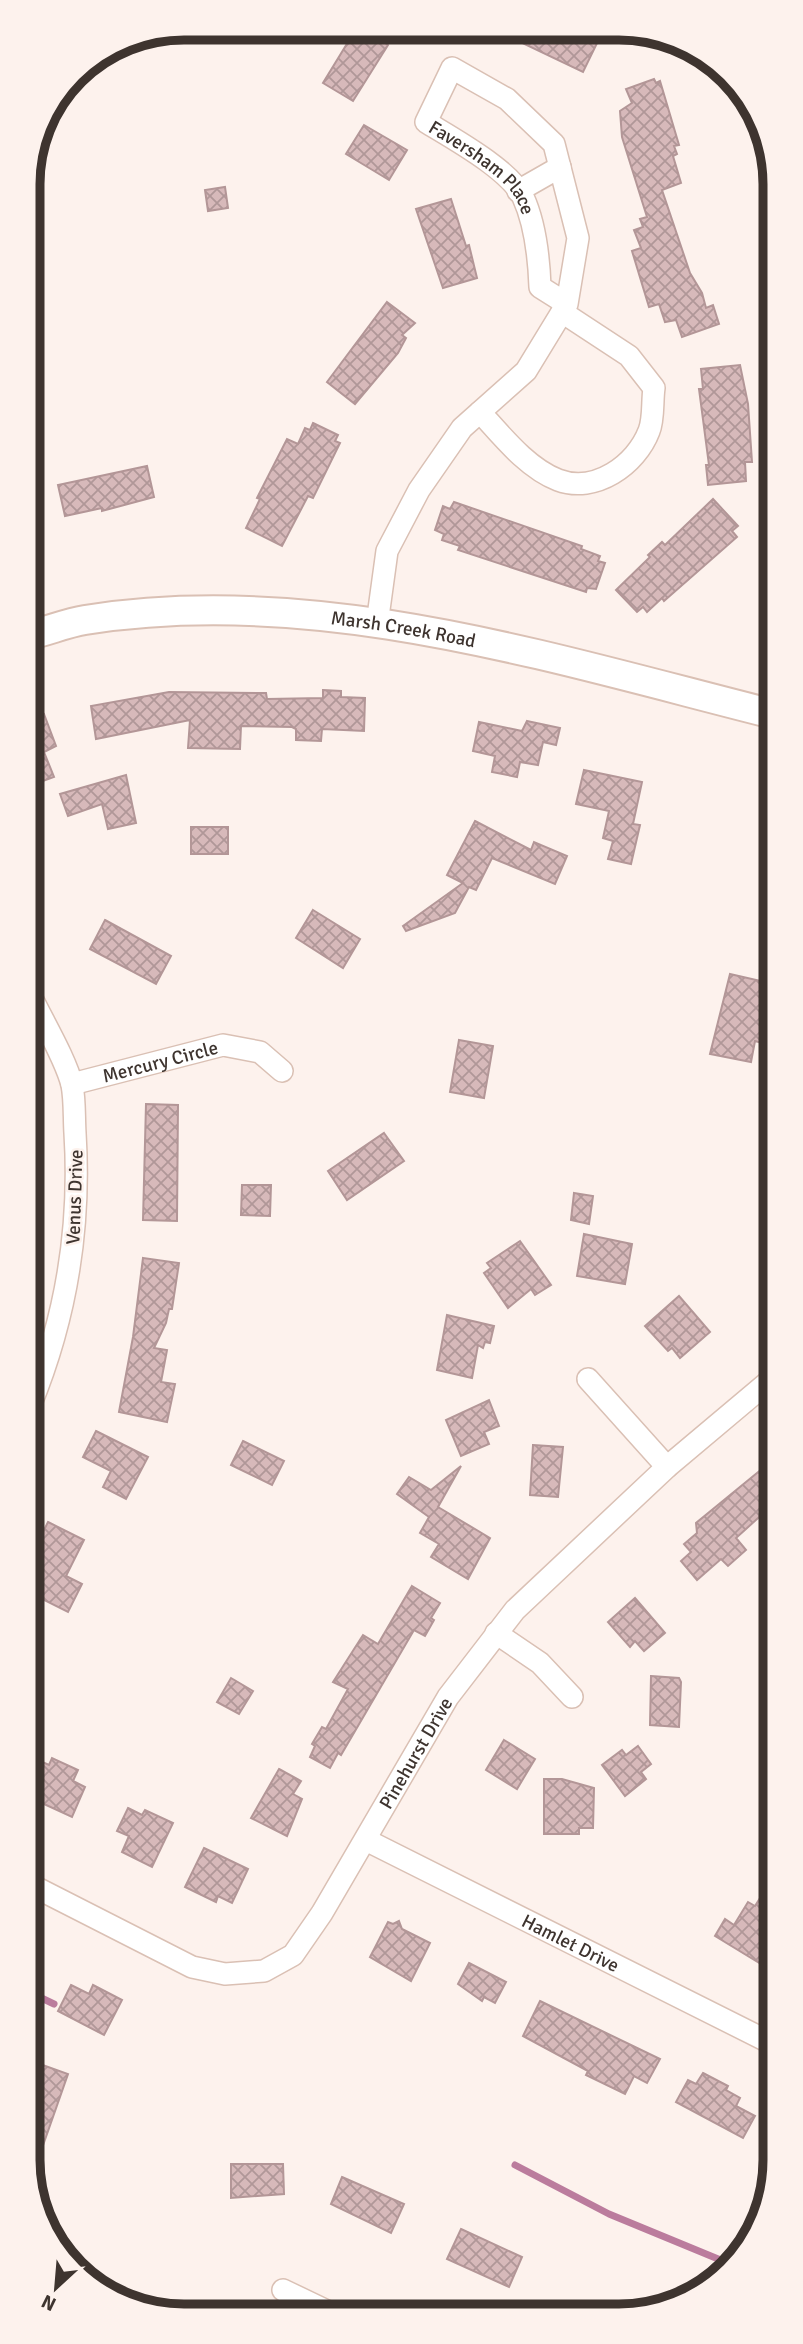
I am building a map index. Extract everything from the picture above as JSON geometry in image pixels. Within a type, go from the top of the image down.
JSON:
[{"type":"street","name":"Faversham Place","points":[[377,624],[387,551],[419,490],[462,428],[526,371],[565,308],[578,238],[554,145],[508,99],[452,68],[426,122],[485,158],[523,196],[538,258],[540,287],[565,308]]},
{"type":"street","points":[[518,191],[560,167]]},
{"type":"street","points":[[480,412],[519,454],[558,480],[593,484],[628,464],[649,430],[654,387],[629,356],[565,308]]},
{"type":"street","name":"Marsh Creek Road","points":[[41,632],[82,621],[166,611],[272,612],[377,624],[564,660],[763,711]]},
{"type":"street","name":"Venus Drive","points":[[40,1381],[64,1301],[76,1230],[78,1170],[72,1084],[41,1017]]},
{"type":"street","name":"Mercury Circle","points":[[72,1084],[223,1045],[260,1052],[282,1071]]},
{"type":"street","points":[[588,1379],[667,1467]]},
{"type":"street","name":"Pinehurst Drive","points":[[40,1890],[192,1967],[225,1974],[264,1972],[293,1955],[366,1840],[393,1787],[448,1697],[496,1633],[515,1610],[667,1467],[762,1387]]},
{"type":"street","points":[[496,1633],[540,1663],[572,1697]]},
{"type":"street","name":"Hamlet Drive","points":[[366,1840],[762,2039]]},
{"type":"street","points":[[283,2290],[312,2304]]},
{"type":"building","points":[[516,40],[599,40],[583,72]]},
{"type":"building","points":[[349,41],[386,41],[385,43],[388,45],[353,101],[323,83]]},
{"type":"building","points":[[654,79],[656,83],[660,81],[679,145],[674,146],[677,154],[673,156],[681,183],[662,190],[690,273],[702,293],[706,308],[713,305],[719,324],[682,337],[676,320],[665,322],[659,304],[649,307],[632,251],[641,248],[634,230],[643,227],[640,219],[647,217],[622,137],[620,111],[632,103],[626,89]]},
{"type":"building","points":[[364,125],[407,150],[389,180],[346,154]]},
{"type":"building","points":[[225,187],[228,208],[208,211],[205,190]]},
{"type":"building","points":[[451,199],[466,246],[469,245],[477,278],[443,288],[416,209]]},
{"type":"building","points":[[387,302],[415,323],[402,335],[406,338],[398,353],[355,404],[327,382]]},
{"type":"building","points":[[740,365],[748,404],[752,462],[745,462],[746,481],[708,485],[706,465],[709,465],[699,389],[703,389],[701,369]]},
{"type":"building","points":[[313,423],[338,435],[335,441],[340,443],[313,498],[308,496],[282,546],[246,528],[260,499],[257,498],[287,439],[298,444],[305,428],[310,430]]},
{"type":"building","points":[[147,466],[154,497],[102,511],[102,508],[65,516],[58,485]]},
{"type":"building","points":[[713,499],[738,526],[732,531],[737,537],[664,601],[662,598],[647,612],[643,607],[637,612],[616,590],[650,557],[648,555],[662,542],[665,545]]},
{"type":"building","points":[[454,502],[582,546],[581,549],[600,556],[598,561],[605,563],[596,589],[587,588],[586,592],[458,550],[460,546],[442,540],[444,534],[435,530],[443,506],[450,509]]},
{"type":"building","points":[[323,690],[341,691],[341,697],[365,698],[364,731],[322,729],[321,741],[296,740],[296,729],[292,727],[241,726],[240,749],[188,748],[190,720],[96,739],[91,706],[169,692],[266,693],[267,699],[323,698]]},
{"type":"building","points":[[44,714],[56,746],[44,752],[54,777],[41,782],[41,715]]},
{"type":"building","points":[[527,721],[560,728],[556,745],[543,742],[538,765],[520,762],[517,777],[492,772],[495,756],[473,751],[479,722],[522,731]]},
{"type":"building","points":[[584,770],[642,782],[633,824],[640,825],[631,864],[608,859],[613,841],[603,838],[609,811],[576,804]]},
{"type":"building","points":[[126,775],[136,823],[108,829],[102,804],[68,816],[60,794]]},
{"type":"building","points":[[475,821],[531,850],[534,842],[567,856],[555,884],[492,858],[476,890],[469,887],[455,913],[406,931],[403,926],[463,883],[447,875]]},
{"type":"building","points":[[191,827],[228,827],[228,854],[191,854]]},
{"type":"building","points":[[313,910],[360,939],[343,968],[296,938]]},
{"type":"building","points":[[105,920],[171,956],[156,984],[90,949]]},
{"type":"building","points":[[730,974],[763,981],[762,1043],[755,1041],[751,1062],[710,1054]]},
{"type":"building","points":[[459,1040],[493,1046],[484,1098],[450,1092]]},
{"type":"building","points":[[146,1104],[178,1105],[177,1221],[143,1220]]},
{"type":"building","points":[[384,1133],[404,1161],[347,1200],[328,1171]]},
{"type":"building","points":[[242,1185],[271,1185],[270,1216],[241,1215]]},
{"type":"building","points":[[574,1193],[593,1196],[589,1224],[571,1220]]},
{"type":"building","points":[[584,1234],[632,1244],[625,1284],[577,1276]]},
{"type":"building","points":[[520,1241],[551,1285],[535,1295],[531,1289],[508,1308],[484,1273],[491,1268],[487,1263]]},
{"type":"building","points":[[143,1258],[179,1263],[172,1309],[169,1309],[166,1323],[154,1348],[167,1350],[161,1382],[175,1384],[167,1422],[119,1412],[133,1337]]},
{"type":"building","points":[[679,1296],[710,1332],[680,1358],[672,1348],[668,1351],[645,1326]]},
{"type":"building","points":[[447,1315],[494,1326],[490,1343],[485,1342],[483,1348],[478,1345],[472,1378],[437,1370]]},
{"type":"building","points":[[489,1400],[499,1426],[484,1432],[489,1444],[461,1456],[446,1420]]},
{"type":"building","points":[[96,1431],[148,1457],[126,1499],[103,1487],[111,1471],[83,1457]]},
{"type":"building","points":[[243,1441],[284,1461],[272,1485],[231,1465]]},
{"type":"building","points":[[533,1445],[563,1447],[558,1497],[530,1495]]},
{"type":"building","points":[[461,1466],[438,1507],[490,1538],[468,1579],[431,1557],[439,1544],[420,1533],[429,1517],[397,1494],[409,1477],[431,1490]]},
{"type":"building","points":[[762,1469],[762,1514],[736,1538],[746,1550],[728,1566],[721,1559],[697,1580],[681,1561],[691,1552],[684,1544],[697,1533],[696,1523]]},
{"type":"building","points":[[48,1522],[84,1540],[66,1576],[82,1584],[68,1612],[40,1598],[40,1537]]},
{"type":"building","points":[[412,1586],[440,1603],[431,1618],[434,1620],[425,1636],[414,1630],[341,1755],[338,1753],[330,1768],[310,1757],[315,1746],[312,1744],[322,1727],[326,1729],[348,1689],[333,1682],[363,1635],[378,1644]]},
{"type":"building","points":[[635,1598],[665,1633],[644,1651],[635,1641],[630,1647],[608,1622]]},
{"type":"building","points":[[651,1676],[679,1678],[679,1727],[650,1725]]},
{"type":"building","points":[[231,1678],[253,1691],[239,1714],[217,1702]]},
{"type":"building","points":[[504,1740],[535,1759],[517,1789],[486,1770]]},
{"type":"building","points":[[638,1746],[651,1764],[641,1772],[646,1779],[625,1796],[602,1765],[622,1750],[626,1755]]},
{"type":"building","points":[[52,1758],[78,1770],[73,1781],[85,1787],[72,1817],[40,1802],[40,1761],[49,1765]]},
{"type":"building","points":[[279,1769],[301,1781],[293,1794],[302,1799],[287,1836],[251,1818]]},
{"type":"building","points":[[544,1779],[562,1779],[594,1788],[593,1828],[579,1828],[579,1834],[544,1834]]},
{"type":"building","points":[[128,1808],[142,1815],[145,1810],[173,1823],[152,1867],[122,1852],[129,1836],[117,1831]]},
{"type":"building","points":[[204,1848],[248,1869],[232,1903],[218,1896],[216,1902],[185,1887]]},
{"type":"building","points":[[760,1898],[762,1899],[762,1965],[715,1936],[725,1919],[734,1925],[748,1902],[755,1906]]},
{"type":"building","points":[[399,1921],[402,1929],[430,1943],[411,1981],[370,1957],[388,1922],[393,1924]]},
{"type":"building","points":[[469,1963],[506,1982],[495,2003],[484,1997],[482,2001],[458,1984]]},
{"type":"building","points":[[71,1985],[89,1994],[93,1985],[122,2000],[104,2035],[58,2011]]},
{"type":"building","points":[[540,2001],[660,2059],[647,2083],[634,2076],[625,2094],[586,2075],[588,2071],[523,2036]]},
{"type":"building","points":[[40,2064],[68,2074],[40,2154]]},
{"type":"building","points":[[703,2073],[728,2086],[726,2090],[740,2098],[736,2106],[755,2116],[743,2138],[676,2102],[688,2080],[696,2084]]},
{"type":"building","points":[[231,2164],[283,2164],[284,2194],[231,2198]]},
{"type":"building","points":[[342,2177],[404,2204],[391,2233],[331,2204]]},
{"type":"building","points":[[461,2229],[522,2257],[509,2287],[447,2259]]},
{"type":"waterway","points":[[40,1997],[54,2004]]},
{"type":"waterway","points":[[515,2165],[609,2214],[721,2260]]}]
